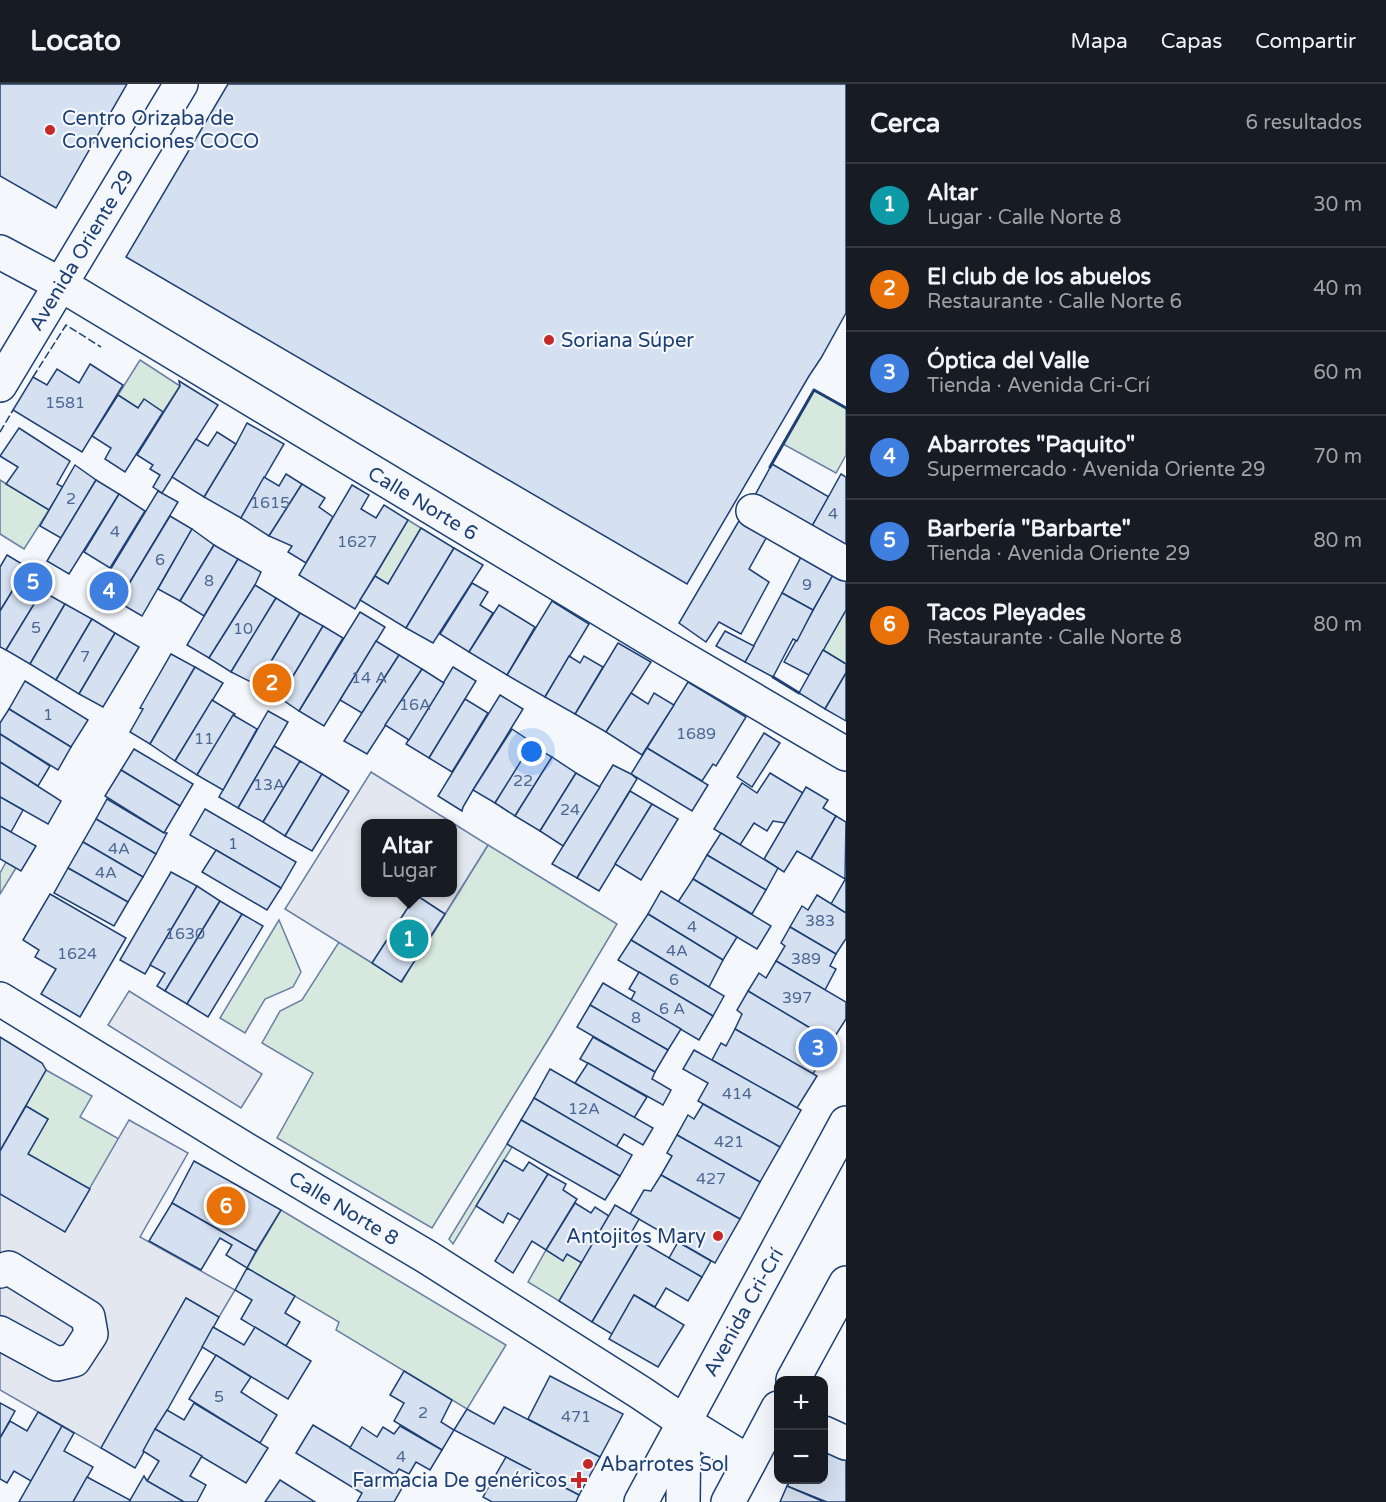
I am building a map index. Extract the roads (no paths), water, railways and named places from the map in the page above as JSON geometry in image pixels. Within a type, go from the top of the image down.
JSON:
[{"type":"street","name":"Avenida Oriente 29","points":[[0,385],[181,84]]},
{"type":"street","name":"Calle Norte 6","points":[[0,252],[60,284],[665,648],[846,754]]},
{"type":"street","points":[[753,511],[846,564]]},
{"type":"street","name":"Calle Norte 8","points":[[0,999],[427,1257],[749,1462]]},
{"type":"street","name":"Avenida Cri-Crí","points":[[641,1502],[846,1123]]},
{"type":"street","points":[[0,1271],[9,1268],[81,1312],[88,1317],[91,1334],[74,1360],[57,1364],[0,1333]]},
{"type":"street","points":[[795,1376],[846,1283]]},
{"type":"street","points":[[728,1502],[774,1418]]},
{"type":"street","points":[[683,1502],[684,1422]]},
{"type":"street","points":[[828,1435],[846,1443]]},
{"type":"place","name":"Centro Orizaba de Convenciones COCO","points":[[50,130]]},
{"type":"place","name":"Soriana Súper","points":[[549,340]]},
{"type":"place","name":"Barbería \"Barbarte\"","points":[[33,582]]},
{"type":"place","name":"Abarrotes \"Paquito\"","points":[[109,591]]},
{"type":"place","name":"El club de los abuelos","points":[[272,683]]},
{"type":"place","name":"Altar","points":[[409,939]]},
{"type":"place","name":"Óptica del Valle","points":[[818,1048]]},
{"type":"place","name":"Tacos Pleyades","points":[[226,1206]]},
{"type":"place","name":"Antojitos Mary","points":[[718,1236]]},
{"type":"place","name":"Abarrotes Sol","points":[[588,1464]]},
{"type":"place","name":"Farmacia De genéricos","points":[[579,1480]]}]
